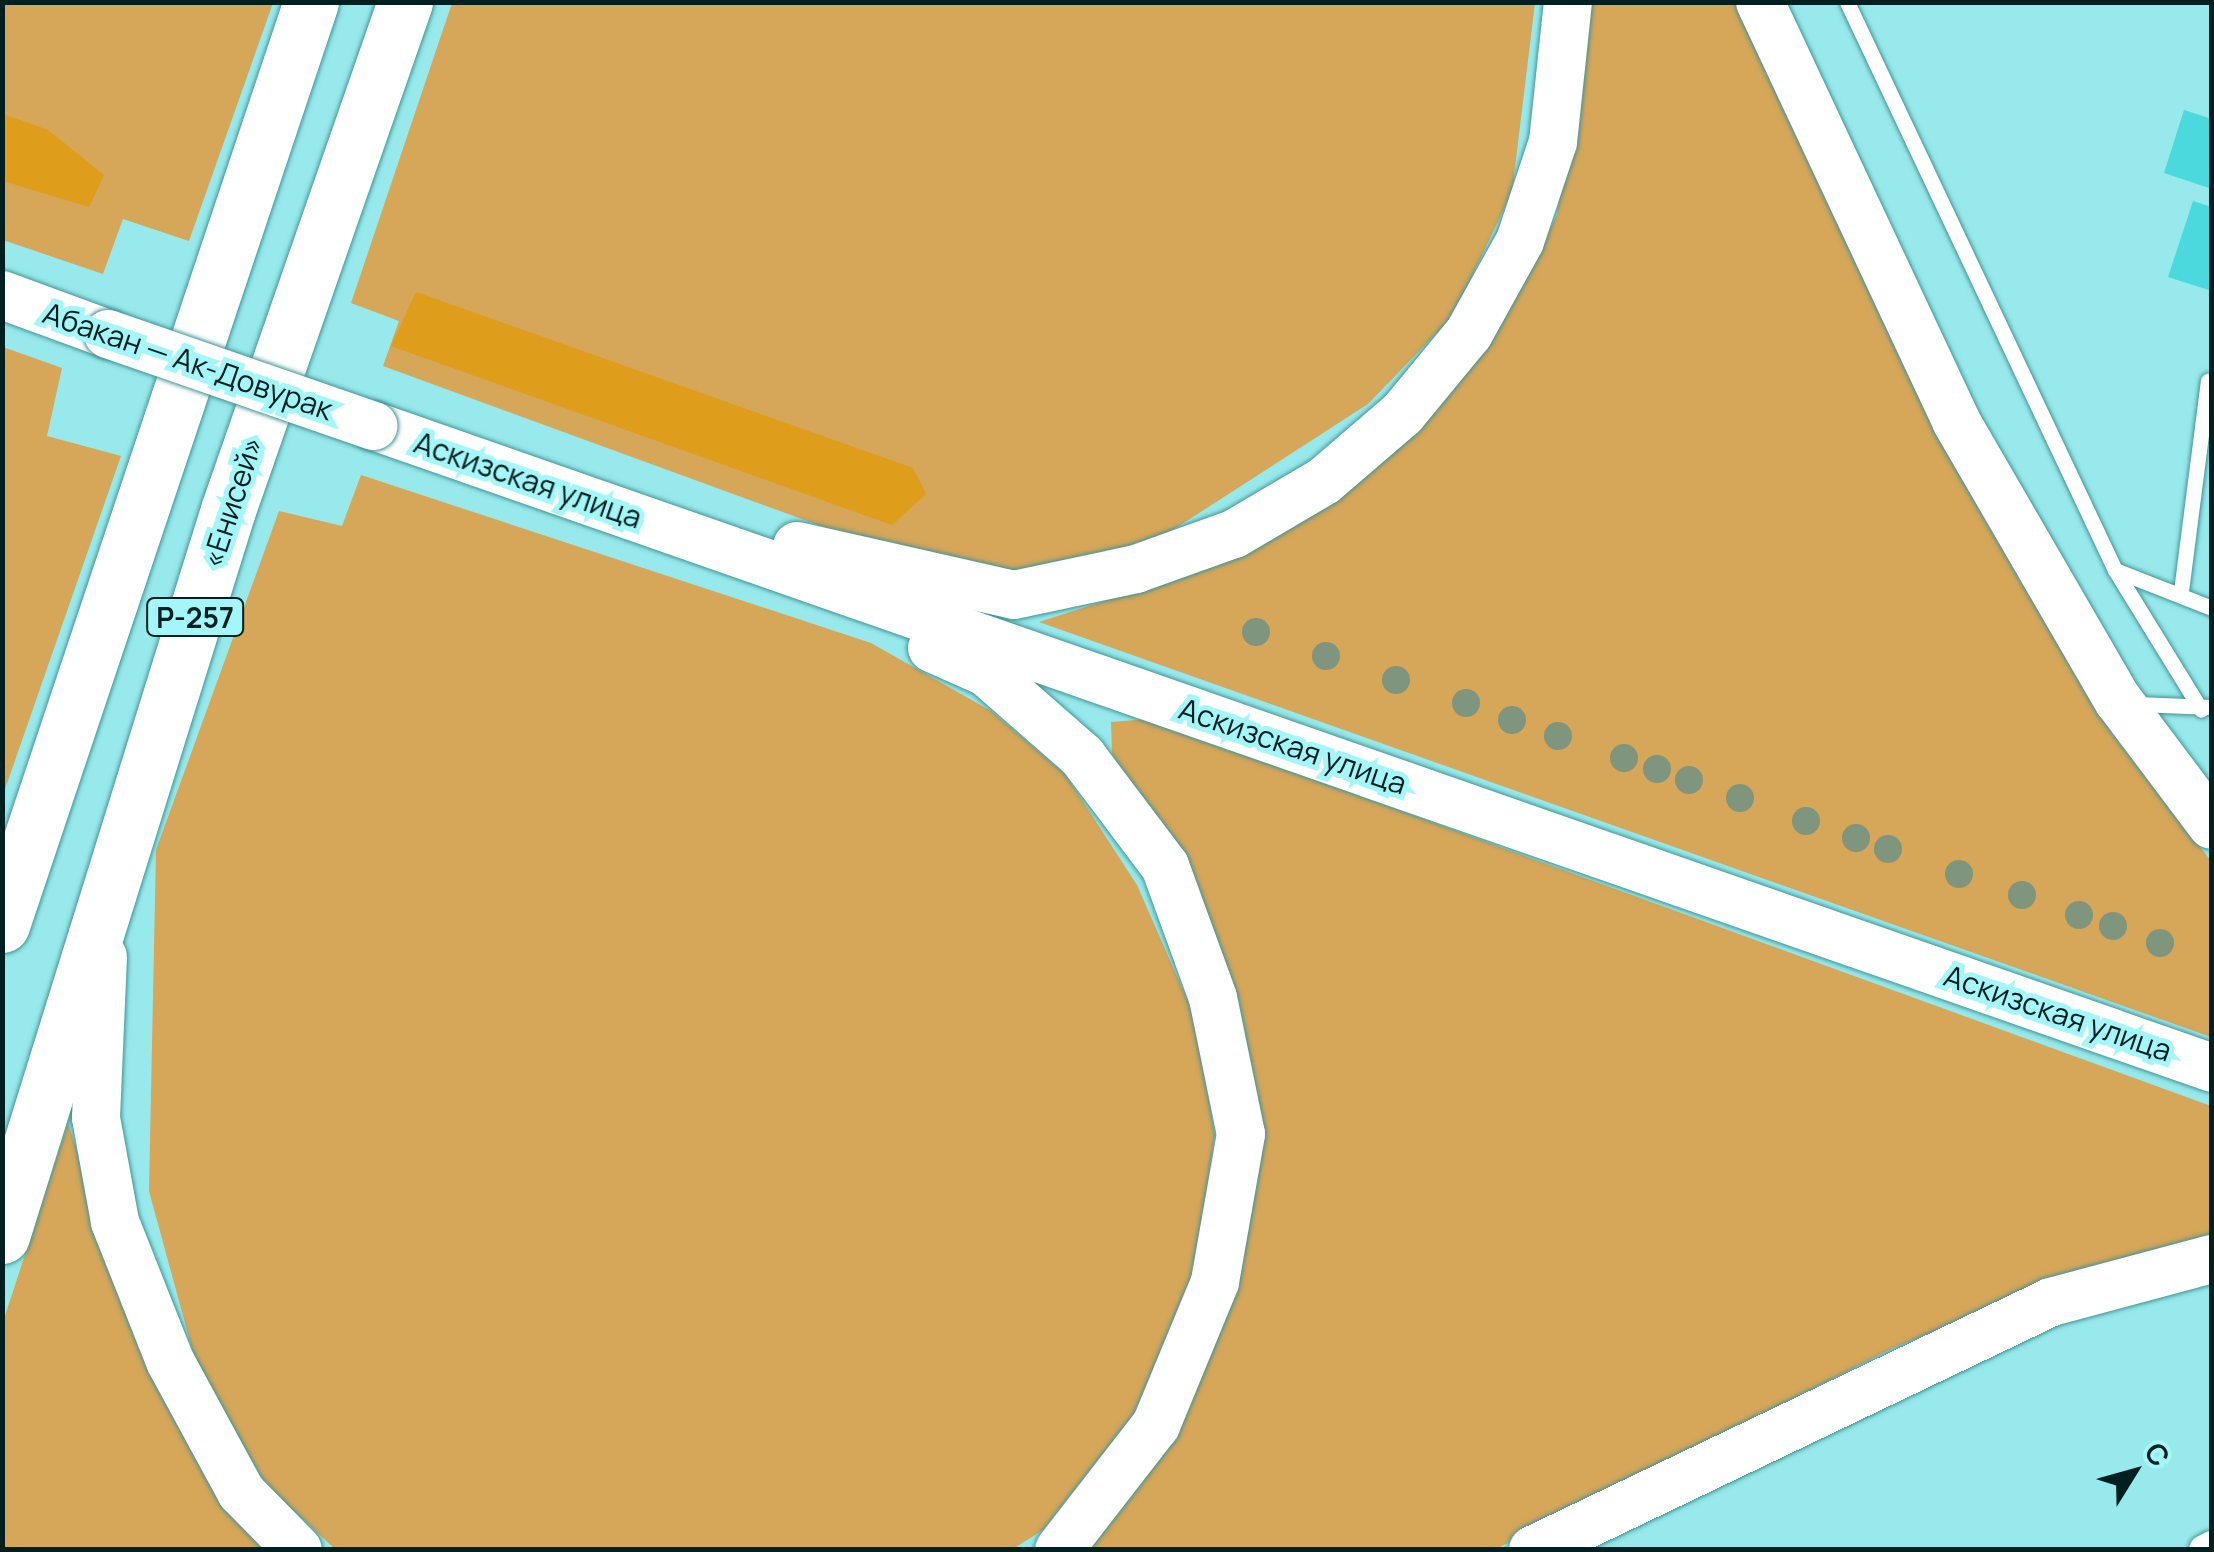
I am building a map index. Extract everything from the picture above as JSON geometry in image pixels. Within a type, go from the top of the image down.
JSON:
[{"type":"highway","name":"Р-257","points":[[2,924],[310,2]]},
{"type":"highway","name":"«Енисей»","points":[[2,1236],[148,768],[408,2]]},
{"type":"main road","points":[[579,497],[1014,595],[1136,569],[1234,534],[1350,458],[1403,413],[1469,333],[1520,242],[1554,142],[1568,2]]},
{"type":"main road","points":[[1760,2],[1956,420],[2118,700],[2206,808]]},
{"type":"main road","name":"Абакан — Ак-Довурак","points":[[2,295],[374,426]]},
{"type":"main road","name":"Аскизская улица","points":[[374,426],[2212,1068]]},
{"type":"main road","points":[[579,497],[986,672],[1082,756],[1164,866],[1213,998],[1241,1134],[1215,1282],[1156,1425],[1059,1550]]},
{"type":"main road","points":[[148,768],[100,973],[96,1118],[115,1222],[170,1362],[240,1492],[298,1550]]},
{"type":"main road","points":[[2,878],[50,772]]},
{"type":"main road","points":[[1533,1550],[2051,1302],[2212,1259]]},
{"type":"street","points":[[2204,1550],[2212,1546]]},
{"type":"lane","points":[[1846,2],[2115,570],[2206,709]]},
{"type":"lane","points":[[2181,590],[2208,381]]},
{"type":"lane","points":[[2115,570],[2181,590],[2212,608]]},
{"type":"lane","points":[[2118,700],[2206,709]]},
{"type":"shaded area","points":[[3,3],[273,3],[189,241],[123,219],[103,274],[3,240]]},
{"type":"shaded area","points":[[452,3],[1535,3],[1512,192],[1453,316],[1368,404],[1134,555],[1002,577],[884,549],[383,366],[399,321],[351,303]]},
{"type":"shaded area","points":[[1581,3],[1740,3],[1943,436],[2109,729],[2211,861],[2211,1037],[1039,622],[1220,564],[1405,443],[1487,348],[1557,215]]},
{"type":"shaded area","points":[[3,114],[48,130],[104,175],[89,207],[3,181]]},
{"type":"shaded area","points":[[416,292],[913,468],[926,494],[892,525],[391,346]]},
{"type":"shaded area","points":[[3,347],[62,368],[47,436],[121,456],[3,795]]},
{"type":"shaded area","points":[[361,475],[871,643],[991,711],[1065,774],[1137,885],[1193,1013],[1215,1135],[1195,1279],[1133,1415],[1043,1530],[1013,1549],[335,1549],[266,1485],[197,1367],[149,1191],[156,850],[279,511],[342,526]]},
{"type":"shaded area","points":[[1149,719],[2211,1106],[2211,1245],[2042,1291],[1895,1347],[1496,1549],[1083,1550],[1231,1295],[1265,1138],[1239,1001],[1186,865],[1112,754],[1111,722]]},
{"type":"shaded area","points":[[68,1123],[150,1373],[270,1549],[3,1550],[3,1322]]},
{"type":"building","points":[[2184,110],[2212,119],[2212,189],[2164,173]]},
{"type":"building","points":[[2193,201],[2212,207],[2212,291],[2168,277]]}]
